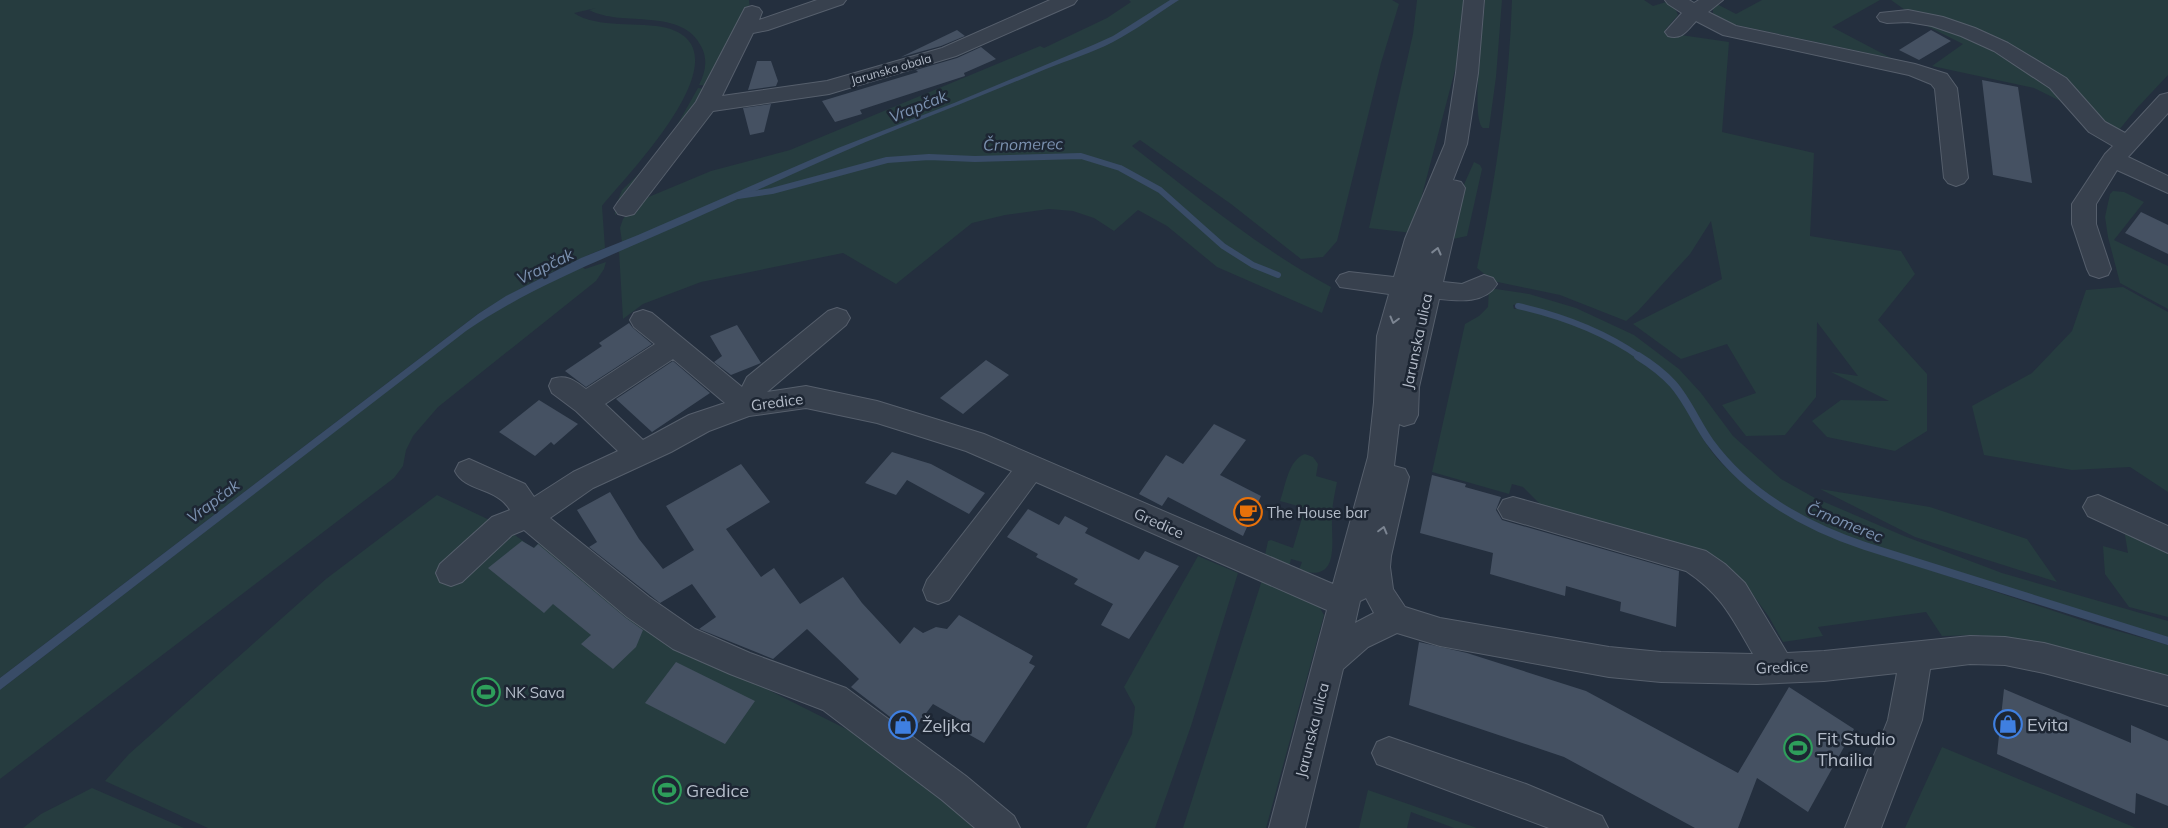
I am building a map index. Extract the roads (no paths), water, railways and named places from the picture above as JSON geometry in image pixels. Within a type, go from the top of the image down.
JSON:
[{"type":"street","points":[[626,208],[706,105],[749,20],[761,26],[836,0]]},
{"type":"street","name":"Jarunska obala","points":[[706,105],[829,87],[948,52],[1067,0]]},
{"type":"street","name":"Jarunska ulica","points":[[1287,828],[1330,661],[1355,553],[1382,457],[1388,402],[1390,336],[1416,287],[1450,194],[1464,166],[1472,128],[1472,94],[1467,73],[1474,0]]},
{"type":"street","points":[[1675,0],[1730,31],[1915,70],[1939,79],[1946,88],[1956,178]]},
{"type":"street","points":[[1675,32],[1694,12],[1713,0]]},
{"type":"street","points":[[1888,17],[1908,16],[1936,21],[1968,32],[2001,47],[2058,83],[2120,151],[2168,185]]},
{"type":"street","points":[[2099,269],[2084,224],[2084,204],[2120,151],[2168,100]]},
{"type":"street","points":[[1349,281],[1465,293],[1484,284]]},
{"type":"street","name":"Jarunska ulica","points":[[1344,603],[1376,556],[1402,445],[1405,387],[1416,287]]},
{"type":"street","points":[[644,320],[747,406],[758,384],[837,318]]},
{"type":"street","points":[[586,403],[674,345]]},
{"type":"street","points":[[562,386],[586,403],[640,454]]},
{"type":"street","name":"Gredice","points":[[451,573],[502,526],[529,516],[583,480],[640,454],[699,423],[747,406],[806,397],[860,408],[974,442],[1344,603]]},
{"type":"street","points":[[938,590],[1032,467]]},
{"type":"street","points":[[469,471],[515,492],[529,516],[542,529],[638,607],[684,639],[741,664],[834,700],[946,782],[1002,828]]},
{"type":"street","points":[[2098,507],[2168,540]]},
{"type":"street","points":[[1512,509],[1695,560],[1714,572],[1734,593],[1779,668]]},
{"type":"street","points":[[1330,661],[1357,637],[1395,618],[1379,594],[1374,576],[1376,556]]},
{"type":"street","name":"Gredice","points":[[1395,618],[1440,632],[1609,662],[1704,669],[1824,666],[1970,650],[2005,651],[2044,658],[2168,691]]},
{"type":"street","points":[[1863,828],[1905,720],[1916,655]]},
{"type":"street","points":[[1389,753],[1526,801],[1590,828]]},
{"type":"water","points":[[1170,0],[1179,0],[1105,46],[838,154],[559,278],[489,316],[466,331],[0,690],[0,678],[478,314],[506,296],[581,258],[838,148],[954,103],[1093,45],[1113,36]]},
{"type":"waterway","name":"Črnomerec","points":[[738,196],[772,191],[887,160],[929,157],[975,159],[1081,156],[1120,168],[1160,190],[1223,246],[1253,265],[1278,275]]},
{"type":"waterway","name":"Črnomerec","points":[[1518,306],[1597,332],[1640,357]]},
{"type":"waterway","name":"Črnomerec","points":[[1638,356],[1657,369],[1673,384],[1710,442],[1725,461],[1760,492],[1800,518],[1821,529],[1865,546],[2168,641]]},
{"type":"place","name":"The House bar","points":[[1248,512]]},
{"type":"place","name":"NK Sava","points":[[486,692]]},
{"type":"place","name":"Evita","points":[[2008,724]]},
{"type":"place","name":"Željka","points":[[903,725]]},
{"type":"place","name":"Fit Studio Thailia","points":[[1798,748]]},
{"type":"place","name":"Gredice","points":[[667,790]]},
{"type":"water label","name":"Vrapčak","points":[[918,106]]},
{"type":"water label","name":"Vrapčak","points":[[545,266]]},
{"type":"water label","name":"Vrapčak","points":[[213,501]]}]
